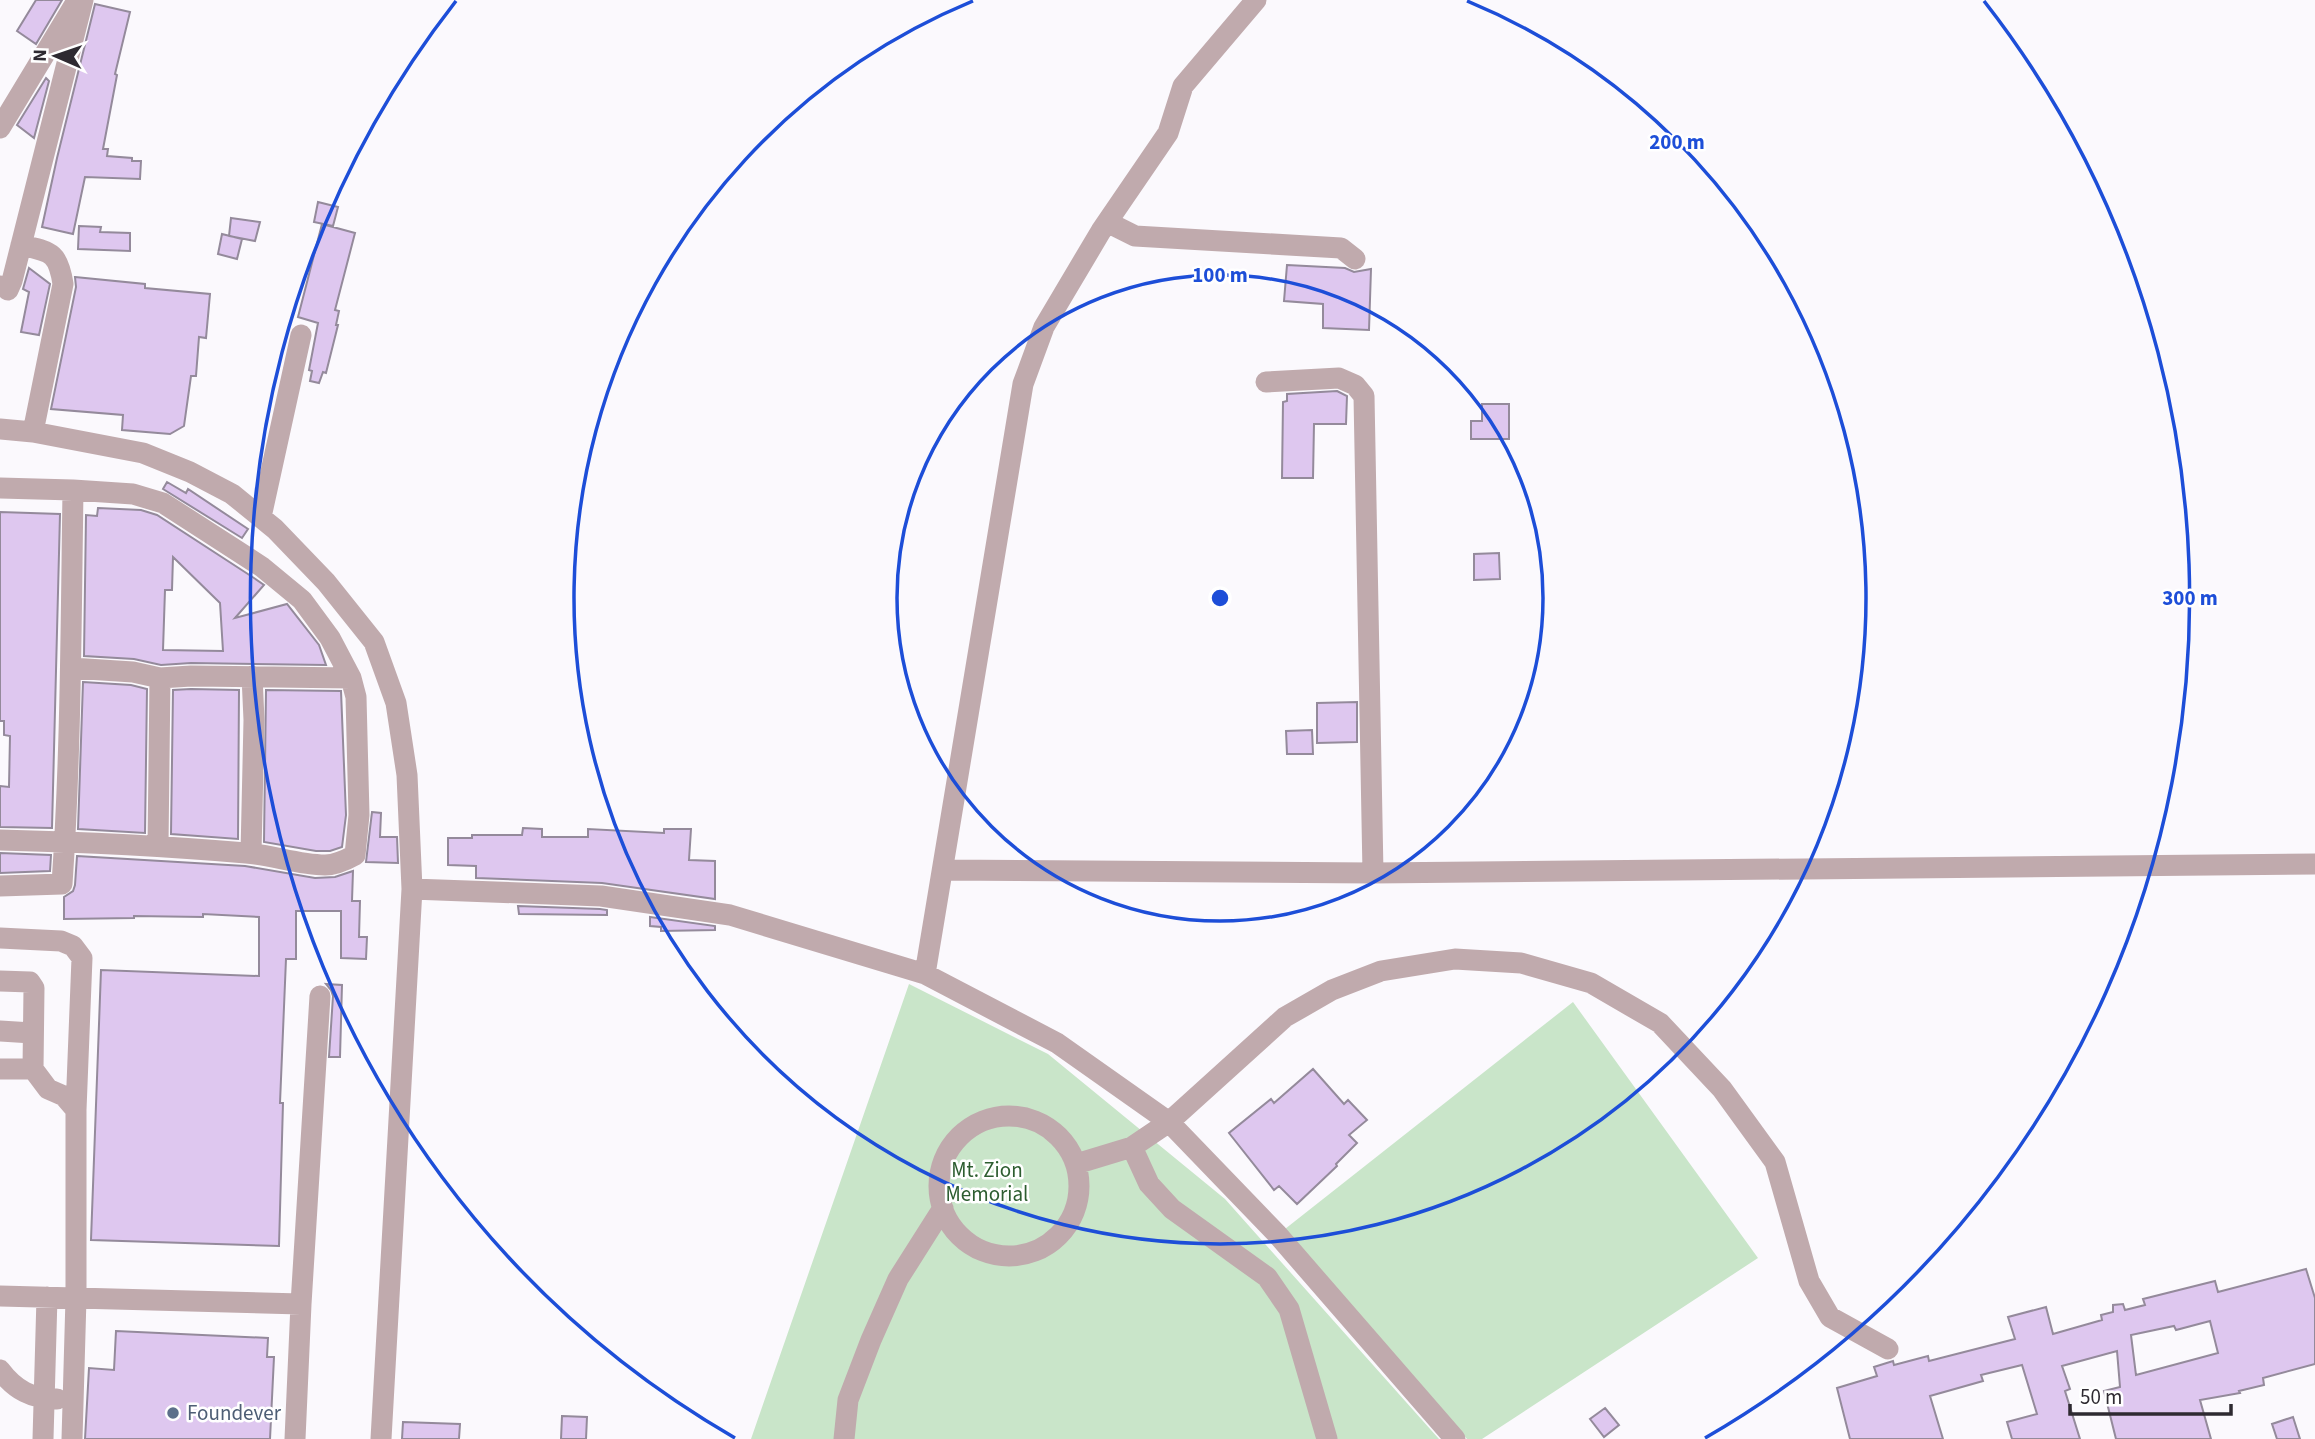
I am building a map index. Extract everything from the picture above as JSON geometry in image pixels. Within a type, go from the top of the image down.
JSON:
[{"type":"street","points":[[0,128],[80,0]]},
{"type":"street","points":[[0,286],[8,290],[21,245],[80,0]]},
{"type":"street","points":[[925,974],[1023,384],[1044,327],[1107,222],[1168,133],[1183,86],[1256,0]]},
{"type":"street","points":[[1107,222],[1135,236],[1341,248],[1355,259]]},
{"type":"street","points":[[21,245],[49,252],[60,265],[63,284],[33,432]]},
{"type":"street","points":[[261,517],[301,335]]},
{"type":"street","points":[[1266,382],[1339,378],[1354,385],[1364,396],[1373,873]]},
{"type":"street","points":[[0,429],[33,432],[143,453],[191,472],[232,494],[275,529],[326,582],[373,642],[397,703],[407,775],[412,889],[381,1439]]},
{"type":"street","points":[[0,488],[133,494],[163,503],[262,567],[302,600],[330,638],[351,678],[356,697],[359,815],[355,855],[341,862],[325,865],[251,853],[158,846],[0,840]]},
{"type":"street","points":[[0,886],[62,884],[71,668],[73,490]]},
{"type":"street","points":[[71,668],[133,672],[160,678],[351,678]]},
{"type":"street","points":[[251,853],[254,720],[252,676]]},
{"type":"street","points":[[158,846],[160,678]]},
{"type":"street","points":[[943,870],[1373,873],[2315,864]]},
{"type":"street","points":[[412,889],[601,896],[730,915],[925,974],[1057,1043],[1169,1122],[1276,1233],[1455,1439]]},
{"type":"street","points":[[0,938],[61,941],[73,946],[82,958],[76,1110],[76,1298],[72,1439]]},
{"type":"street","points":[[1076,1164],[1132,1147],[1169,1122],[1285,1017],[1332,990],[1381,971],[1455,959],[1521,963],[1591,983],[1660,1023],[1722,1089],[1775,1163],[1809,1281],[1830,1317],[1888,1349]]},
{"type":"street","points":[[0,981],[30,982],[34,993],[33,1069],[48,1089],[64,1096],[76,1110]]},
{"type":"street","points":[[295,1439],[320,996]]},
{"type":"street","points":[[0,1031],[32,1032]]},
{"type":"street","points":[[0,1069],[33,1069]]},
{"type":"street","points":[[1018,1116],[1047,1127],[1064,1143],[1076,1164],[1079,1180],[1075,1210],[1058,1237],[1031,1253],[1000,1256],[978,1249],[959,1235],[943,1208],[939,1193],[943,1162],[960,1136],[987,1119],[1018,1116]]},
{"type":"street","points":[[1132,1147],[1149,1184],[1172,1209],[1266,1277],[1289,1309],[1327,1439]]},
{"type":"street","points":[[844,1439],[848,1400],[871,1339],[898,1279],[943,1208]]},
{"type":"street","points":[[0,1296],[301,1304]]},
{"type":"street","points":[[43,1439],[47,1297]]},
{"type":"street","points":[[0,1370],[24,1393],[44,1399],[73,1399]]},
{"type":"green space","name":"Mt. Zion Memorial","points":[[909,984],[1048,1054],[1225,1199],[1439,1439],[751,1439]]},
{"type":"green space","points":[[1573,1002],[1758,1258],[1482,1439],[1467,1439],[1285,1229]]},
{"type":"building","points":[[36,0],[62,0],[36,44],[17,31]]},
{"type":"building","points":[[95,4],[130,12],[115,74],[117,75],[103,149],[108,149],[107,156],[141,161],[140,179],[85,177],[73,234],[42,227]]},
{"type":"building","points":[[46,78],[49,81],[34,138],[17,125]]},
{"type":"building","points":[[318,202],[338,207],[333,226],[314,222]]},
{"type":"building","points":[[231,218],[260,222],[255,241],[229,236]]},
{"type":"building","points":[[322,224],[355,233],[335,310],[339,311],[338,325],[326,373],[323,372],[319,383],[310,381],[312,371],[309,370],[318,323],[298,317]]},
{"type":"building","points":[[79,226],[101,227],[100,232],[130,233],[130,251],[78,249]]},
{"type":"building","points":[[222,234],[242,239],[237,259],[218,254]]},
{"type":"building","points":[[1287,265],[1345,268],[1354,272],[1371,269],[1369,330],[1323,328],[1323,304],[1284,301]]},
{"type":"building","points":[[29,268],[50,284],[39,335],[21,332],[29,292],[23,289]]},
{"type":"building","points":[[75,277],[145,284],[145,288],[210,294],[206,338],[199,337],[196,376],[191,376],[184,426],[170,434],[122,430],[123,415],[51,409],[76,287]]},
{"type":"building","points":[[1337,391],[1347,396],[1346,424],[1314,424],[1313,478],[1282,478],[1283,402],[1287,401],[1287,394]]},
{"type":"building","points":[[1482,404],[1509,404],[1509,439],[1471,439],[1471,421],[1482,421]]},
{"type":"building","points":[[167,482],[186,493],[188,489],[248,529],[242,538],[163,489]]},
{"type":"building","points":[[98,508],[141,510],[157,515],[254,578],[264,585],[235,618],[287,604],[319,645],[326,665],[161,665],[134,659],[84,656],[86,515],[97,516]],"holes":[[[173,557],[220,603],[223,651],[163,650],[165,590],[172,590]]]},
{"type":"building","points":[[0,512],[60,514],[52,828],[0,827],[0,786],[9,787],[10,736],[4,735],[4,721],[0,721]]},
{"type":"building","points":[[1499,553],[1500,579],[1474,580],[1474,554]]},
{"type":"building","points":[[83,682],[131,685],[147,689],[145,833],[78,829]]},
{"type":"building","points":[[173,690],[239,690],[238,839],[171,834]]},
{"type":"building","points":[[266,690],[341,691],[346,815],[342,847],[330,851],[316,851],[264,842]]},
{"type":"building","points":[[1357,702],[1357,742],[1317,743],[1317,703]]},
{"type":"building","points":[[1312,730],[1313,754],[1287,754],[1286,731]]},
{"type":"building","points":[[372,812],[381,813],[380,837],[397,837],[398,863],[366,862]]},
{"type":"building","points":[[523,828],[542,829],[542,837],[588,837],[588,829],[664,833],[664,829],[691,829],[689,860],[715,861],[715,899],[602,883],[476,878],[476,866],[448,865],[448,838],[522,835]]},
{"type":"building","points":[[0,853],[51,855],[50,871],[0,873]]},
{"type":"building","points":[[77,856],[245,866],[315,878],[335,877],[353,871],[352,901],[360,901],[359,937],[367,937],[366,959],[341,958],[341,911],[296,911],[296,959],[286,959],[280,1103],[283,1103],[279,1246],[91,1240],[101,970],[259,976],[259,917],[203,914],[203,917],[64,919],[64,897],[73,891],[75,885]]},
{"type":"building","points":[[518,906],[600,909],[607,910],[607,915],[519,914]]},
{"type":"building","points":[[650,917],[715,926],[715,930],[661,931],[661,927],[650,926]]},
{"type":"building","points":[[326,984],[342,985],[340,1057],[329,1057],[333,996]]},
{"type":"building","points":[[1313,1069],[1344,1104],[1348,1100],[1367,1120],[1349,1135],[1357,1143],[1297,1204],[1279,1186],[1274,1190],[1229,1133],[1271,1099],[1274,1103]]},
{"type":"building","points":[[2306,1269],[2315,1298],[2315,1364],[2263,1378],[2264,1385],[2239,1391],[2240,1393],[2200,1400],[2211,1439],[2116,1439],[2104,1391],[2120,1387],[2117,1351],[2062,1366],[2070,1389],[2065,1391],[2080,1439],[2012,1439],[2007,1422],[2037,1414],[2022,1365],[1981,1375],[1983,1381],[1930,1396],[1943,1439],[1850,1439],[1837,1388],[1877,1376],[1874,1367],[1928,1356],[1929,1361],[2015,1339],[2008,1317],[2046,1307],[2053,1334],[2102,1320],[2101,1315],[2113,1312],[2113,1305],[2123,1304],[2125,1310],[2145,1305],[2143,1299],[2215,1281],[2218,1292]],"holes":[[[2210,1321],[2218,1353],[2136,1375],[2131,1335],[2174,1326],[2176,1330]]]},
{"type":"building","points":[[116,1331],[268,1338],[267,1357],[274,1357],[270,1439],[85,1439],[89,1368],[114,1370]]},
{"type":"building","points":[[1605,1408],[1619,1425],[1604,1437],[1590,1419]]},
{"type":"building","points":[[562,1416],[587,1417],[586,1439],[561,1439]]},
{"type":"building","points":[[2293,1417],[2300,1439],[2277,1439],[2272,1424]]},
{"type":"building","points":[[403,1422],[460,1424],[459,1439],[402,1439]]},
{"type":"place","name":"Foundever","points":[[173,1413]]}]
